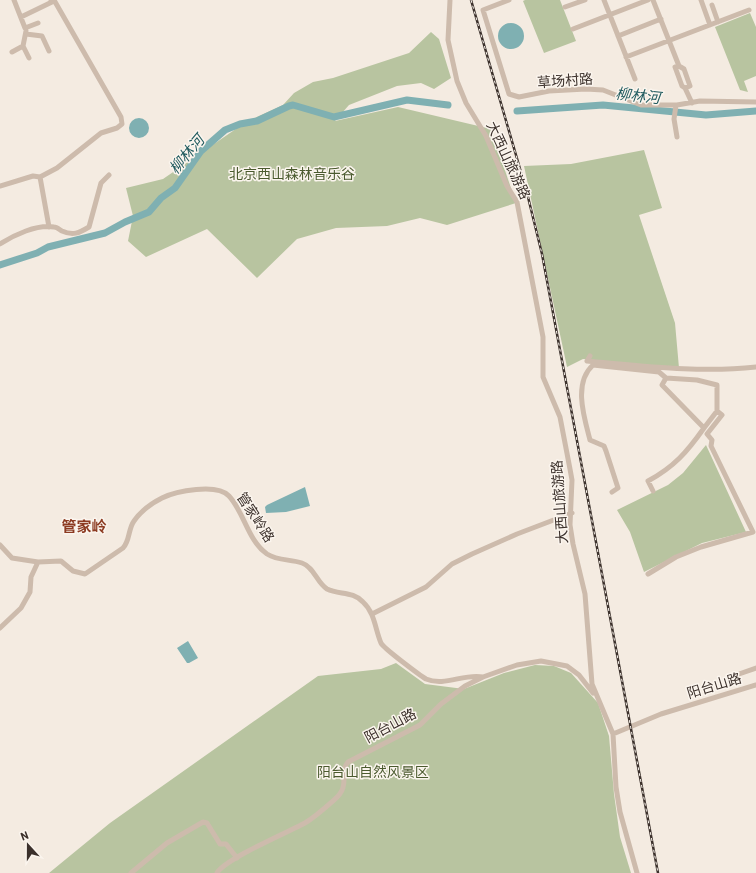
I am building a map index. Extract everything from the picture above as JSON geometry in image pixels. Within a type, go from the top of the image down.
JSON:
[{"type":"street","points":[[14,0],[25,28],[26,34],[23,46],[29,58]]},
{"type":"street","points":[[21,17],[52,2],[51,0]]},
{"type":"street","points":[[0,186],[33,176],[40,177],[57,168],[101,133],[117,128],[122,124],[121,117],[54,0]]},
{"type":"street","name":"大西山旅游路","points":[[450,0],[448,40],[457,81],[466,103],[486,136],[507,186],[518,203],[542,337],[542,377],[560,417],[570,469],[572,513],[571,533],[586,594],[592,684],[596,697],[613,734],[619,806],[637,873]]},
{"type":"street","name":"草场村路","points":[[509,0],[483,10],[509,94],[519,97],[549,91],[603,90],[641,105],[676,107],[692,103],[756,102]]},
{"type":"street","points":[[565,8],[585,0]]},
{"type":"street","points":[[604,0],[635,79]]},
{"type":"street","points":[[573,29],[648,0]]},
{"type":"street","points":[[654,0],[679,66],[684,69],[690,86],[686,88],[692,103]]},
{"type":"street","points":[[701,0],[710,25]]},
{"type":"street","points":[[712,5],[718,22]]},
{"type":"street","points":[[626,57],[749,10]]},
{"type":"street","points":[[618,36],[661,19]]},
{"type":"street","points":[[25,28],[38,23]]},
{"type":"street","points":[[26,34],[42,36],[49,51]]},
{"type":"street","points":[[12,52],[23,46]]},
{"type":"street","points":[[676,107],[674,119],[677,138]]},
{"type":"street","points":[[0,244],[7,239],[40,227],[54,227],[71,234],[78,233],[89,227],[101,183],[109,175]]},
{"type":"street","points":[[40,177],[49,227]]},
{"type":"street","points":[[590,356],[587,361],[677,369],[722,370],[756,367]]},
{"type":"street","points":[[612,492],[618,488],[606,451],[604,446],[590,440],[585,421],[581,385],[586,371],[593,365],[659,372],[666,378],[697,380],[717,385],[717,411],[679,460],[667,470],[648,481],[653,491]]},
{"type":"street","points":[[666,378],[662,385],[704,428]]},
{"type":"street","points":[[648,574],[676,557],[701,546],[753,532],[710,446],[712,440],[707,434],[722,415],[717,411]]},
{"type":"street","name":"管家岭路","points":[[0,545],[12,558],[38,562],[61,561],[78,574],[88,573],[126,545],[130,528],[134,521],[154,502],[170,494],[210,488],[229,495],[255,539],[267,554],[282,560],[304,563],[325,588],[334,592],[354,595],[364,602],[372,614],[384,647],[426,679],[444,681],[463,677],[483,677]]},
{"type":"street","points":[[372,614],[426,587],[452,564],[532,528],[572,513]]},
{"type":"street","points":[[0,628],[21,608],[30,592],[31,577],[38,562]]},
{"type":"street","name":"阳台山路","points":[[217,873],[224,866],[237,858],[310,819],[340,794],[344,787],[344,770],[348,762],[420,725],[453,694],[483,677],[517,665],[541,661],[567,666],[580,675],[596,697]]},
{"type":"street","points":[[739,674],[756,668]]},
{"type":"street","points":[[580,675],[588,674],[592,671]]},
{"type":"street","name":"阳台山路","points":[[613,734],[635,723],[661,714],[756,686]]},
{"type":"street","points":[[131,873],[167,843],[203,822],[207,823],[220,844],[226,844],[237,858]]},
{"type":"green space","points":[[560,0],[576,41],[544,53],[523,1]]},
{"type":"green space","points":[[750,13],[756,27],[756,76],[744,81],[748,92],[740,90],[715,27]]},
{"type":"green space","name":"北京西山森林音乐谷","points":[[431,32],[439,39],[451,78],[434,89],[421,83],[397,86],[349,105],[335,121],[398,107],[491,129],[516,203],[447,225],[420,218],[387,226],[336,228],[297,239],[257,278],[207,229],[146,257],[128,241],[133,216],[126,188],[163,179],[246,122],[283,105],[294,93],[313,82],[333,78],[409,53]]},
{"type":"green space","points":[[644,150],[662,208],[639,215],[675,323],[679,368],[583,359],[567,367],[524,166],[571,164]]},
{"type":"green space","points":[[706,445],[746,532],[702,543],[644,572],[630,532],[617,510],[668,485],[683,473]]},
{"type":"green space","name":"阳台山自然风景区","points":[[396,663],[425,684],[464,689],[504,673],[535,665],[554,666],[571,673],[598,703],[609,736],[614,794],[620,837],[631,873],[49,873],[110,823],[318,676],[381,669]]},
{"type":"water","points":[[511,23],[520,27],[524,36],[520,45],[511,49],[502,45],[498,36],[502,27]]},
{"type":"water","points":[[139,118],[146,121],[149,128],[146,135],[139,138],[132,135],[129,128],[132,121]]},
{"type":"water","points":[[305,487],[310,506],[286,512],[266,513],[265,507],[267,505]]},
{"type":"water","points":[[188,641],[198,658],[187,663],[177,648]]},
{"type":"waterway","name":"柳林河","points":[[0,265],[37,253],[48,247],[105,233],[125,222],[149,212],[161,198],[175,188],[201,151],[225,130],[240,124],[257,121],[289,106],[293,105],[334,117],[407,100],[448,105]]},
{"type":"waterway","name":"柳林河","points":[[517,111],[603,105],[706,115],[756,111]]},
{"type":"railway","points":[[471,0],[527,193],[542,254],[658,873]]},
{"type":"district","name":"管家岭","points":[[84,526]]}]
